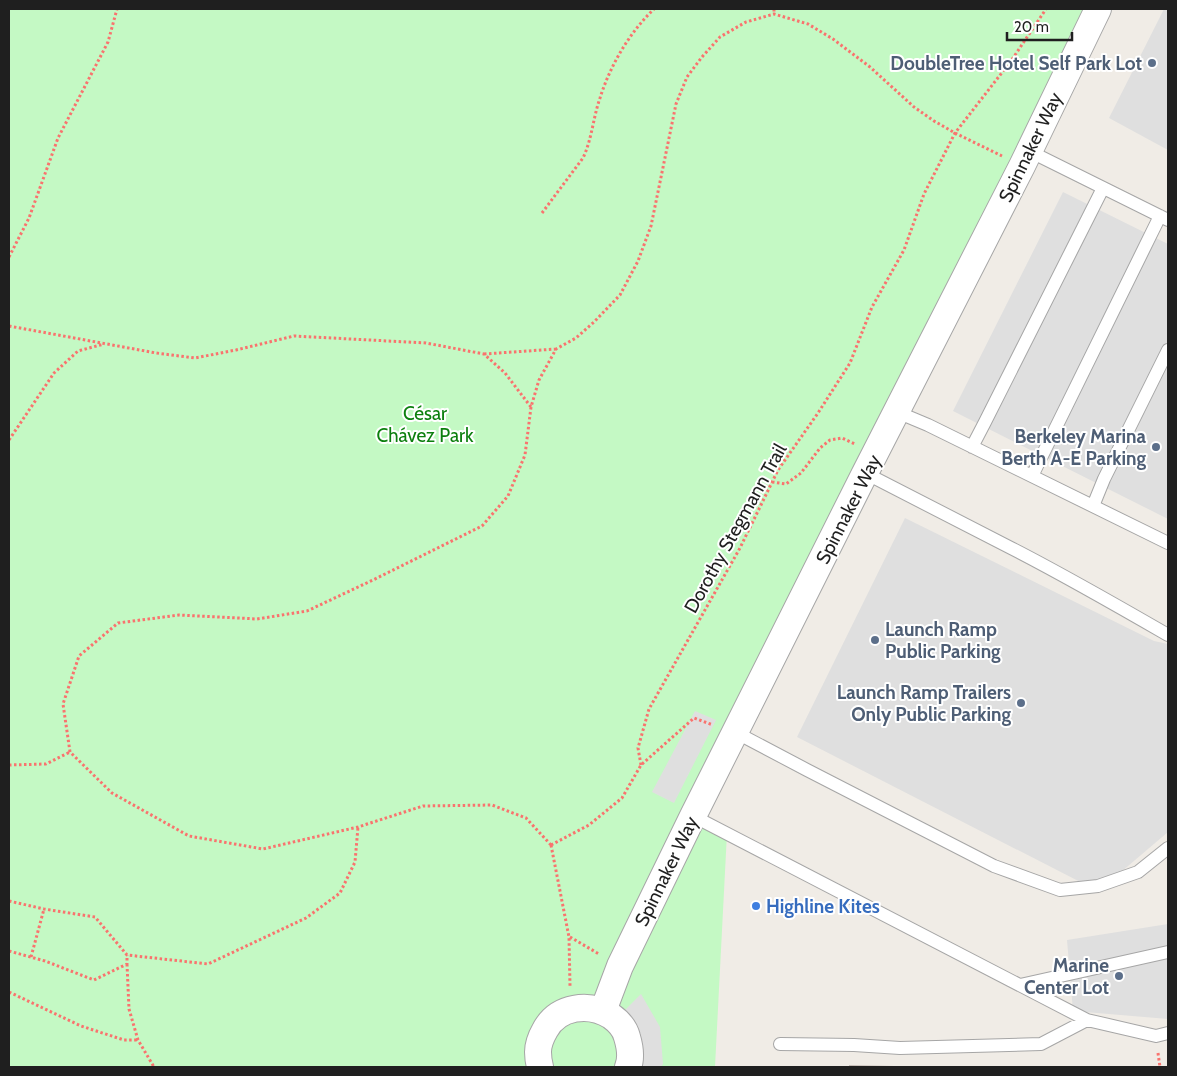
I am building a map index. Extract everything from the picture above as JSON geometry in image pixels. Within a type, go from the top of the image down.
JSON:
[{"type":"street","name":"Spinnaker Way","points":[[603,1011],[620,966],[693,816],[1026,158],[1098,9]]},
{"type":"street","points":[[540,1067],[538,1052],[541,1038],[548,1025],[570,1009],[582,1007],[603,1011],[616,1019],[625,1032],[630,1046],[630,1062],[628,1067]]},
{"type":"lane","points":[[1026,158],[1103,188],[1164,218],[1032,476]]},
{"type":"lane","points":[[972,447],[1103,188]]},
{"type":"lane","points":[[1093,506],[1104,479],[1168,350]]},
{"type":"lane","points":[[897,412],[928,425],[1168,543]]},
{"type":"lane","points":[[870,463],[934,509],[1021,553],[1168,635]]},
{"type":"lane","points":[[735,732],[994,866],[1060,890],[1098,886],[1138,872],[1168,848]]},
{"type":"lane","points":[[693,816],[1087,1020],[1156,1036],[1168,1033]]},
{"type":"lane","points":[[1020,986],[1168,952]]},
{"type":"lane","points":[[780,1044],[854,1044],[900,1048],[1040,1044],[1087,1020]]},
{"type":"path","points":[[9,257],[29,218],[58,138],[108,42],[117,9]]},
{"type":"path","points":[[542,213],[588,149],[600,98],[610,73],[630,37],[654,9]]},
{"type":"path","points":[[774,9],[774,14]]},
{"type":"path","name":"Dorothy Stegmann Trail","points":[[641,764],[638,748],[649,709],[740,548],[778,470],[850,363],[872,307],[904,250],[924,194],[955,133],[1011,60],[1046,9]]},
{"type":"path","points":[[9,326],[156,353],[195,358],[294,336],[426,343],[484,354],[556,349],[576,338],[620,296],[638,261],[651,226],[676,104],[687,77],[720,37],[746,22],[774,14],[808,24],[833,39],[870,67],[914,107],[955,133],[1026,158]]},
{"type":"path","points":[[9,440],[54,373],[78,351],[106,344]]},
{"type":"path","points":[[556,349],[539,380],[531,408],[525,455],[508,496],[482,526],[308,611],[257,619],[179,615],[118,623],[79,656],[63,704],[70,752],[112,793],[189,836],[264,850],[358,827],[423,806],[492,805],[526,818],[551,845],[570,936],[570,1009]]},
{"type":"path","points":[[484,354],[505,373],[531,408]]},
{"type":"path","points":[[772,482],[786,484],[801,473],[820,448],[830,440],[842,438],[870,463]]},
{"type":"path","points":[[551,845],[590,824],[622,798],[641,764],[694,718],[735,732]]},
{"type":"path","points":[[9,765],[46,764],[70,752]]},
{"type":"path","points":[[9,901],[95,917],[128,955],[208,964],[306,918],[340,893],[355,862],[358,827]]},
{"type":"path","points":[[31,957],[44,909]]},
{"type":"path","points":[[570,936],[620,966]]},
{"type":"path","points":[[9,951],[45,961],[94,980],[126,964]]},
{"type":"path","points":[[128,955],[126,964],[129,1009],[138,1040],[154,1067]]},
{"type":"path","points":[[9,992],[81,1026],[124,1040],[138,1040]]},
{"type":"green space","name":"César Chávez Park","points":[[9,9],[1098,9],[693,816],[727,833],[715,1067],[9,1067]]},
{"type":"shaded area","name":"DoubleTree Hotel Self Park Lot","points":[[1164,9],[1168,9],[1168,150],[1109,118]]},
{"type":"shaded area","points":[[1063,192],[1168,244],[1168,519],[953,411]]},
{"type":"shaded area","name":"Launch Ramp Trailers Only Public Parking","points":[[905,518],[1154,641],[1168,644],[1168,832],[1121,872],[1090,887],[797,737]]},
{"type":"shaded area","points":[[695,711],[716,720],[674,803],[652,792]]},
{"type":"shaded area","name":"Marine Center Lot","points":[[1168,924],[1168,1019],[1073,1011],[1067,940]]},
{"type":"shaded area","points":[[641,994],[660,1027],[663,1064],[661,1067],[628,1067],[616,1019]]},
{"type":"building","points":[[849,1065],[894,1066],[894,1067],[849,1067]]},
{"type":"place","name":"DoubleTree Hotel Self Park Lot","points":[[1152,63]]},
{"type":"place","name":"Berkeley Marina Berth A-E Parking","points":[[1156,447]]},
{"type":"place","name":"Launch Ramp Public Parking","points":[[875,640]]},
{"type":"place","name":"Launch Ramp Trailers Only Public Parking","points":[[1021,703]]},
{"type":"place","name":"Highline Kites","points":[[756,906]]},
{"type":"place","name":"Marine Center Lot","points":[[1119,976]]}]
